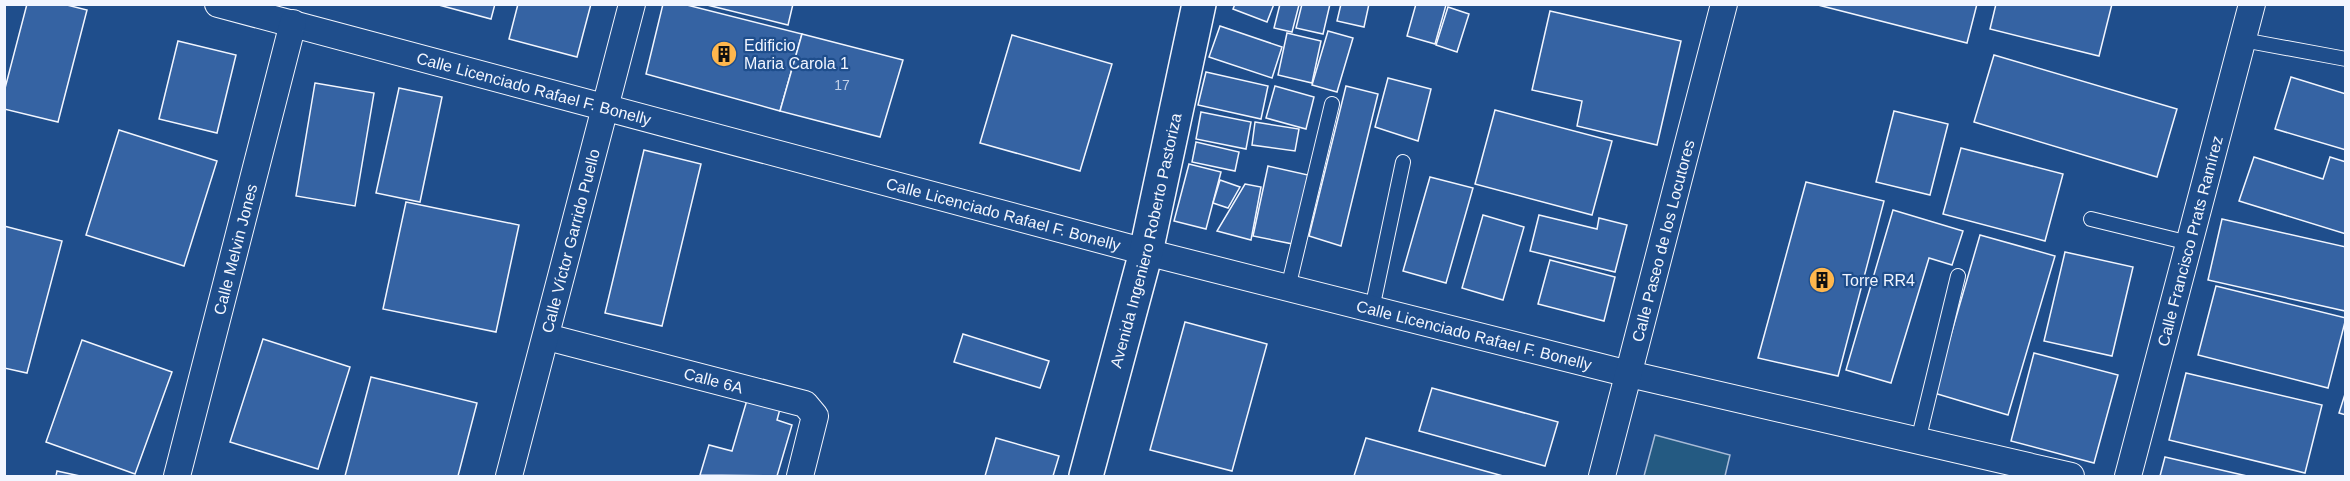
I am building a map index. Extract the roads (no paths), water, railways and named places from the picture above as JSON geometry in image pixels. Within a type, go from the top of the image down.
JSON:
[{"type":"street","name":"Calle Licenciado Rafael F. Bonelly","points":[[218,4],[1146,252],[1629,374],[2071,477]]},
{"type":"street","name":"Calle Víctor Garrido Puello","points":[[509,477],[632,4]]},
{"type":"street","name":"Avenida Ingeniero Roberto Pastoriza","points":[[1086,477],[1146,252],[1199,4]]},
{"type":"street","name":"Calle Paseo de los Locutores","points":[[1602,477],[1724,4]]},
{"type":"street","name":"Calle Francisco Prats Ramírez","points":[[2128,477],[2252,4]]},
{"type":"street","name":"Calle Melvin Jones","points":[[177,477],[293,23]]},
{"type":"street","name":"Calle 6A","points":[[546,337],[805,404],[815,416],[800,477]]},
{"type":"lane","points":[[2243,40],[2346,59]]},
{"type":"lane","points":[[1288,288],[1332,104]]},
{"type":"lane","points":[[1372,309],[1403,162]]},
{"type":"lane","points":[[2091,219],[2189,243]]},
{"type":"lane","points":[[1918,441],[1958,276]]},
{"type":"place","name":"Edificio Maria Carola 1","points":[[724,54]]},
{"type":"place","name":"Torre RR4","points":[[1822,280]]}]
